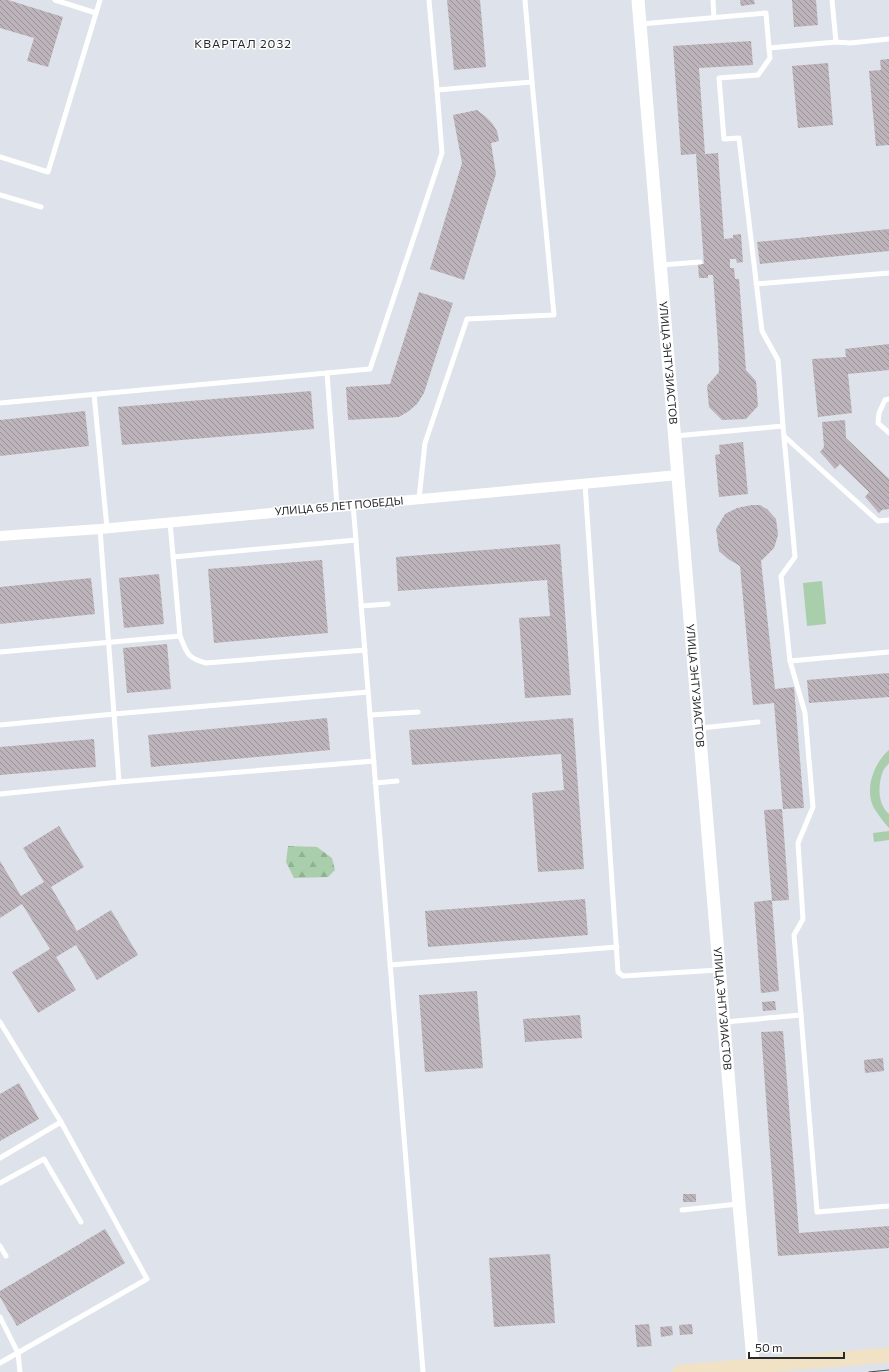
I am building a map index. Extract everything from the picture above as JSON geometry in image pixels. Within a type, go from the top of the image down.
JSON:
[{"type":"main road","points":[[680,1372],[754,1369],[889,1355]]},
{"type":"street","name":"УЛИЦА ЭНТУЗИАСТОВ","points":[[638,0],[700,728],[738,1204],[754,1369]]},
{"type":"street","name":"УЛИЦА 65 ЛЕТ ПОБЕДЫ","points":[[0,536],[170,522],[678,475]]},
{"type":"lane","points":[[54,0],[96,13]]},
{"type":"lane","points":[[0,157],[48,172],[100,0]]},
{"type":"lane","points":[[0,403],[370,369],[442,153],[428,0]]},
{"type":"lane","points":[[419,499],[425,443],[467,319],[554,315],[525,0]]},
{"type":"lane","points":[[713,0],[714,18]]},
{"type":"lane","points":[[832,0],[836,42]]},
{"type":"lane","points":[[640,24],[766,13],[770,58],[758,75],[719,78],[724,139],[738,138],[762,331],[778,360],[795,557],[781,576],[790,661],[805,713],[813,807],[798,843],[804,919],[794,935],[818,1212],[889,1206]]},
{"type":"lane","points":[[769,48],[889,39]]},
{"type":"lane","points":[[437,90],[532,82]]},
{"type":"lane","points":[[0,195],[41,207]]},
{"type":"lane","points":[[661,265],[700,262]]},
{"type":"lane","points":[[756,284],[889,273]]},
{"type":"lane","points":[[327,373],[337,506]]},
{"type":"lane","points":[[94,394],[103,528],[108,642],[119,782]]},
{"type":"lane","points":[[889,399],[885,400],[879,413],[878,423],[889,433]]},
{"type":"lane","points":[[675,436],[783,426]]},
{"type":"lane","points":[[784,436],[878,521],[889,520]]},
{"type":"lane","points":[[585,484],[618,972],[623,976],[719,970]]},
{"type":"lane","points":[[353,504],[423,1372]]},
{"type":"lane","points":[[170,522],[180,636],[185,650],[194,660],[206,663],[365,650]]},
{"type":"lane","points":[[173,556],[356,540]]},
{"type":"lane","points":[[361,606],[388,604]]},
{"type":"lane","points":[[0,652],[180,636]]},
{"type":"lane","points":[[790,661],[889,652]]},
{"type":"lane","points":[[0,725],[368,692]]},
{"type":"lane","points":[[370,715],[418,712]]},
{"type":"lane","points":[[700,728],[758,722]]},
{"type":"lane","points":[[0,794],[119,782],[374,761]]},
{"type":"lane","points":[[376,783],[397,782]]},
{"type":"lane","points":[[390,965],[617,947]]},
{"type":"lane","points":[[724,1022],[801,1015]]},
{"type":"lane","points":[[0,1022],[61,1122],[147,1279],[0,1363]]},
{"type":"lane","points":[[0,1158],[61,1122]]},
{"type":"lane","points":[[0,1183],[44,1159],[81,1222]]},
{"type":"lane","points":[[682,1210],[738,1204]]},
{"type":"lane","points":[[0,1246],[6,1256]]},
{"type":"lane","points":[[0,1317],[18,1353],[20,1372]]},
{"type":"green space","points":[[822,581],[826,624],[807,626],[803,583]]},
{"type":"green space","points":[[889,750],[889,763],[883,771],[880,782],[880,794],[882,805],[889,814],[889,828],[874,808],[871,801],[870,785],[875,769]]},
{"type":"green space","points":[[889,831],[889,840],[874,842],[873,833]]},
{"type":"green space","points":[[288,846],[317,847],[332,858],[335,870],[328,877],[294,878],[286,862]]},
{"type":"building","points":[[0,0],[8,0],[63,17],[48,67],[27,61],[34,38],[0,28]]},
{"type":"building","points":[[447,0],[480,0],[486,67],[454,70]]},
{"type":"building","points":[[740,0],[754,0],[755,4],[741,6]]},
{"type":"building","points":[[792,0],[816,0],[818,25],[794,27]]},
{"type":"building","points":[[751,41],[753,65],[699,68],[705,154],[718,153],[724,239],[733,238],[733,235],[741,234],[743,262],[737,263],[736,259],[730,259],[730,268],[734,268],[735,279],[739,279],[746,370],[756,381],[758,406],[746,419],[722,420],[709,407],[707,386],[719,372],[713,275],[708,275],[708,278],[699,278],[698,264],[704,264],[696,154],[681,155],[673,46]]},
{"type":"building","points":[[889,59],[889,145],[876,146],[869,71],[881,70],[880,60]]},
{"type":"building","points":[[828,63],[833,125],[798,128],[792,66]]},
{"type":"building","points":[[477,110],[492,123],[497,131],[499,141],[491,143],[496,174],[464,280],[430,269],[462,163],[453,115]]},
{"type":"building","points":[[889,229],[889,251],[760,264],[757,242]]},
{"type":"building","points":[[419,292],[453,303],[424,393],[417,404],[399,417],[348,420],[346,387],[390,384]]},
{"type":"building","points":[[889,344],[889,370],[848,374],[852,413],[818,417],[812,359],[846,357],[845,349]]},
{"type":"building","points":[[311,391],[314,429],[122,445],[118,407]]},
{"type":"building","points":[[85,411],[89,446],[0,456],[0,420]]},
{"type":"building","points":[[845,420],[846,438],[889,479],[889,509],[882,510],[879,513],[865,497],[869,492],[840,464],[835,469],[820,452],[824,447],[822,422]]},
{"type":"building","points":[[743,442],[748,494],[719,497],[715,455],[720,454],[719,445]]},
{"type":"building","points":[[760,505],[767,509],[776,519],[778,535],[774,548],[761,561],[775,689],[794,687],[804,808],[783,809],[774,703],[753,705],[740,566],[728,559],[719,551],[716,529],[725,514],[737,508]]},
{"type":"building","points":[[560,544],[571,695],[525,698],[519,618],[550,616],[547,580],[398,591],[396,557]]},
{"type":"building","points":[[322,560],[328,633],[214,643],[208,569]]},
{"type":"building","points":[[159,574],[164,624],[124,628],[119,578]]},
{"type":"building","points":[[91,578],[95,614],[0,624],[0,587]]},
{"type":"building","points":[[167,644],[171,689],[127,693],[123,648]]},
{"type":"building","points":[[889,673],[889,697],[809,703],[807,680]]},
{"type":"building","points":[[327,718],[330,750],[151,767],[148,735]]},
{"type":"building","points":[[573,718],[584,869],[538,872],[532,793],[564,790],[561,754],[412,765],[409,730]]},
{"type":"building","points":[[94,739],[96,767],[0,775],[0,747]]},
{"type":"building","points":[[782,809],[789,900],[772,901],[779,991],[761,993],[754,902],[772,900],[764,810]]},
{"type":"building","points":[[59,826],[84,867],[51,887],[77,931],[111,910],[138,955],[97,980],[76,945],[56,957],[76,990],[38,1013],[12,972],[50,949],[22,904],[0,918],[0,861],[21,896],[44,882],[23,848]]},
{"type":"building","points":[[585,899],[588,935],[428,947],[425,911]]},
{"type":"building","points":[[477,991],[483,1068],[425,1072],[419,995]]},
{"type":"building","points":[[775,1001],[776,1010],[763,1011],[762,1002]]},
{"type":"building","points":[[580,1015],[582,1038],[525,1042],[523,1019]]},
{"type":"building","points":[[783,1031],[799,1233],[889,1226],[889,1248],[778,1256],[761,1032]]},
{"type":"building","points":[[883,1058],[884,1071],[865,1073],[864,1060]]},
{"type":"building","points":[[19,1083],[39,1119],[0,1141],[0,1094]]},
{"type":"building","points":[[683,1194],[696,1194],[696,1202],[683,1202]]},
{"type":"building","points":[[105,1229],[125,1263],[17,1326],[0,1297],[0,1291]]},
{"type":"building","points":[[550,1254],[555,1323],[494,1327],[489,1258]]},
{"type":"building","points":[[649,1324],[652,1346],[637,1347],[635,1325]]},
{"type":"building","points":[[692,1324],[693,1334],[680,1335],[679,1325]]},
{"type":"building","points":[[672,1326],[673,1335],[661,1337],[660,1327]]},
{"type":"tram line","points":[[869,1372],[889,1370]]},
{"type":"district","name":"КВАРТАЛ 2032","points":[[243,44]]}]
